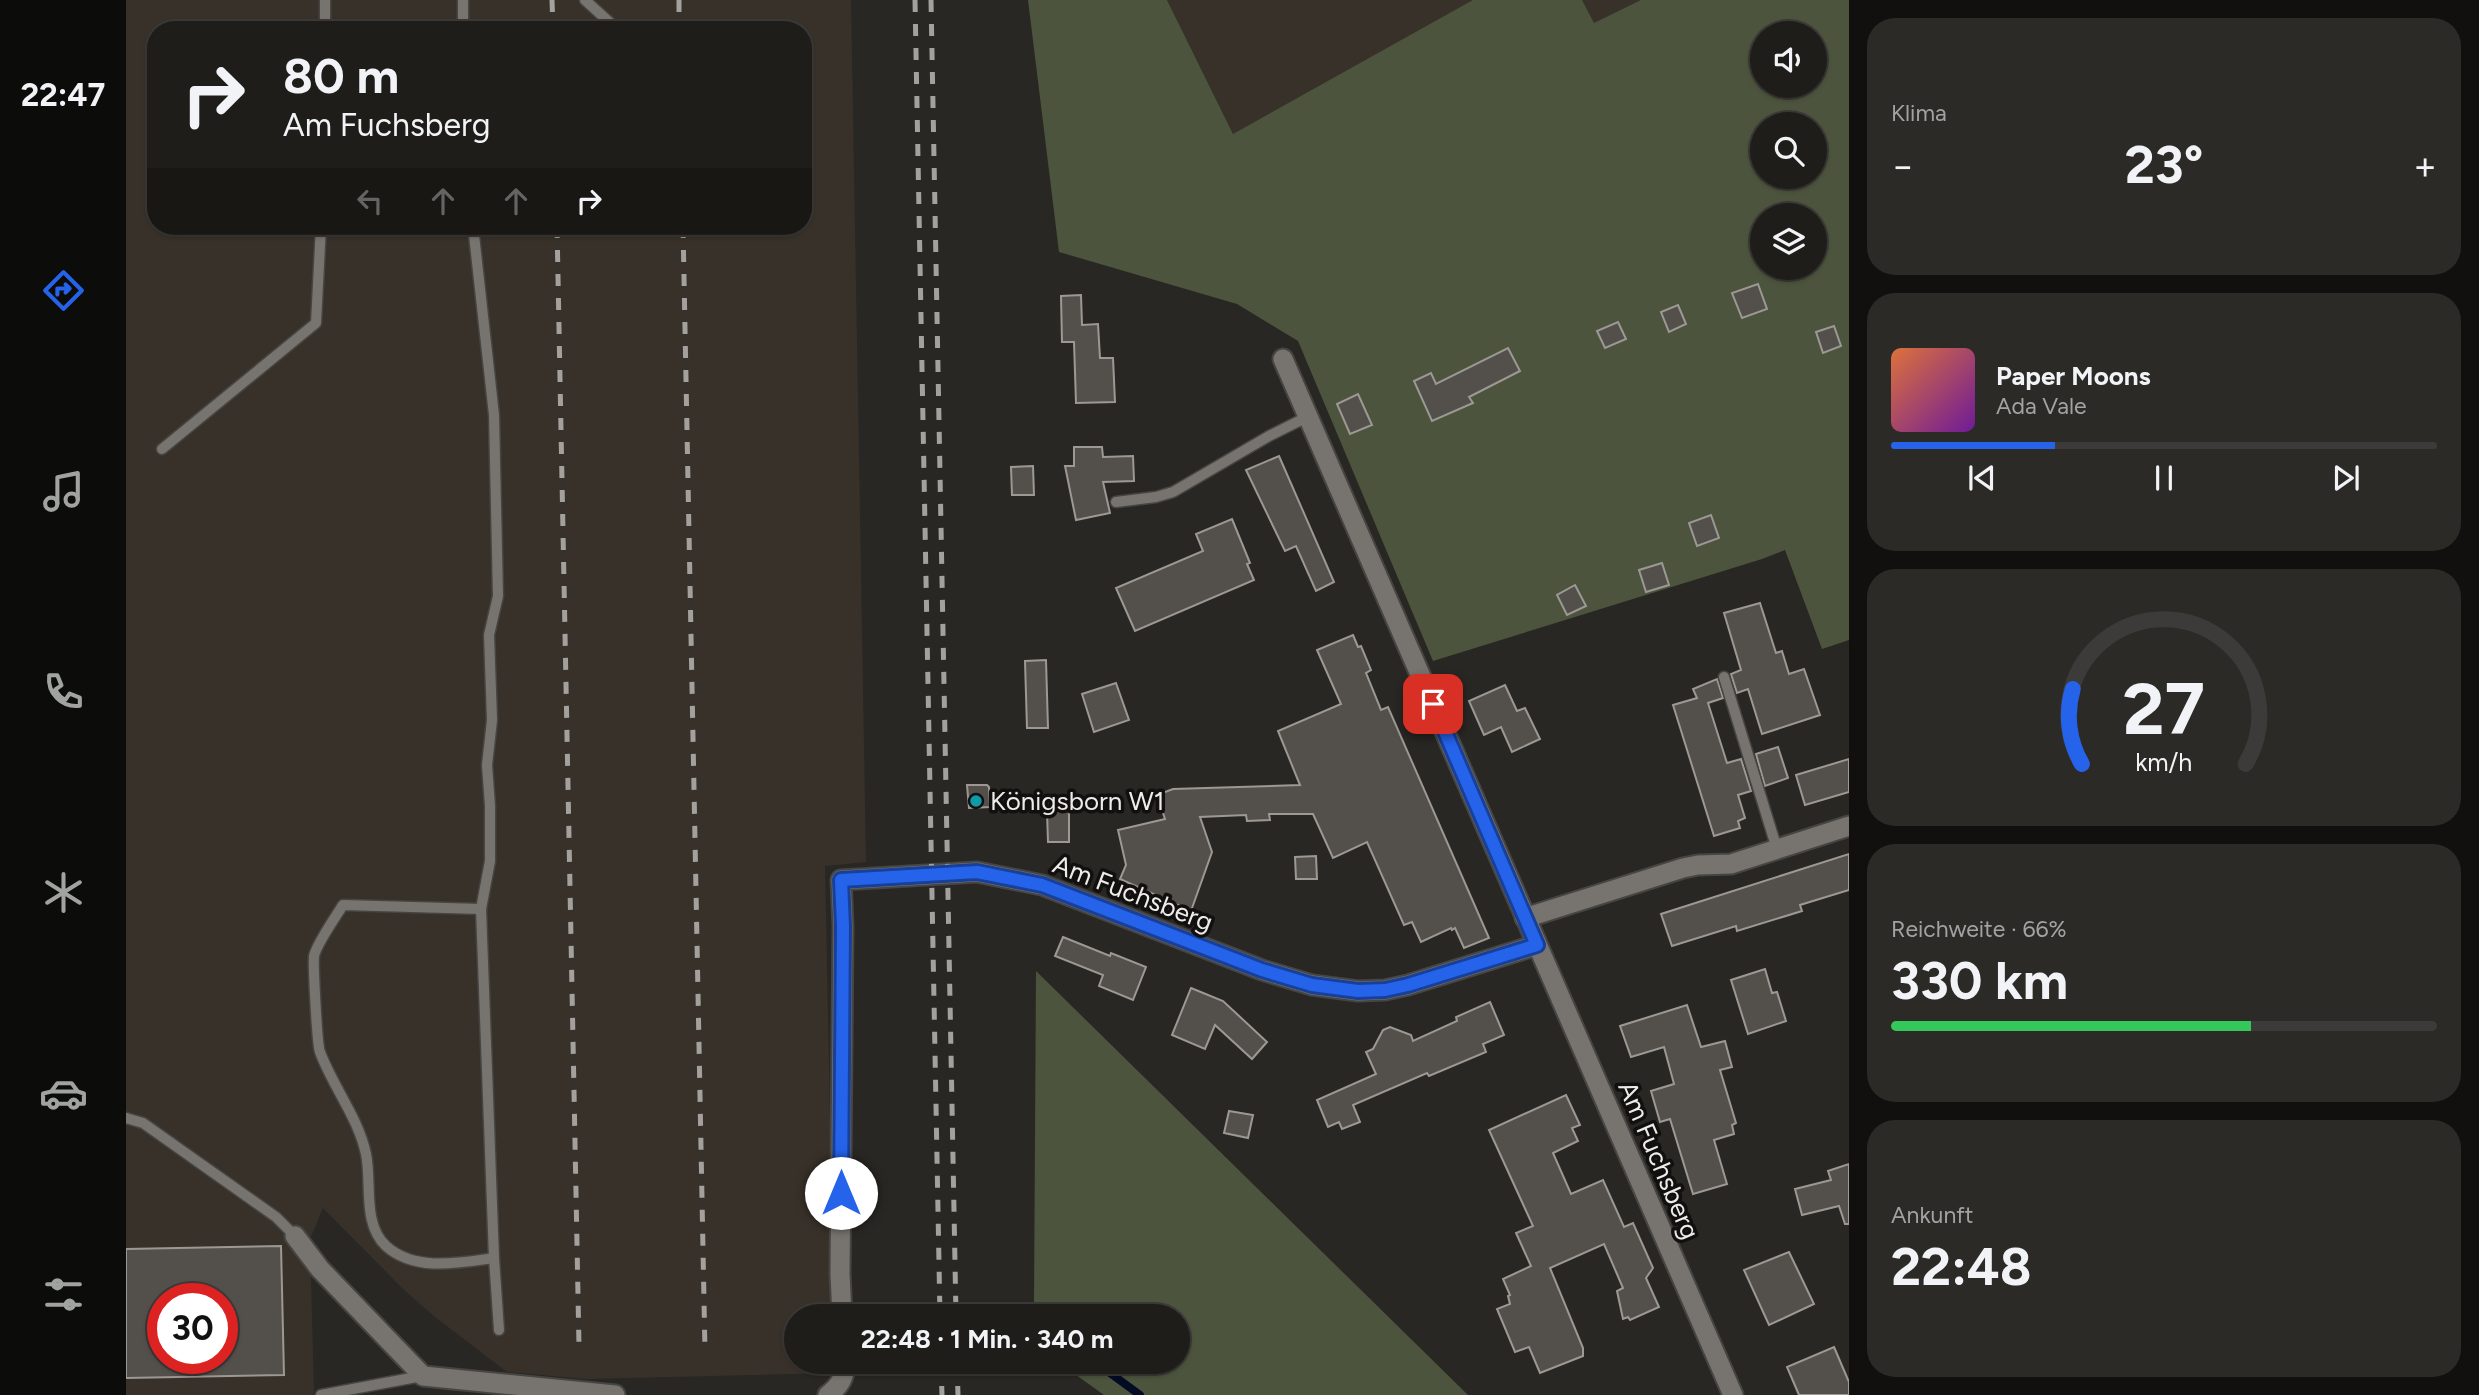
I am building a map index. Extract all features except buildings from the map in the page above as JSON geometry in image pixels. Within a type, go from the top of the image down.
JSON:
[{"type":"street","name":"Am Fuchsberg","points":[[1283,359],[1310,415],[1322,450],[1733,1395]]},
{"type":"street","points":[[1525,918],[1683,868],[1698,864],[1731,864],[1849,826]]},
{"type":"street","name":"Am Fuchsberg","points":[[841,1304],[841,880],[977,872],[1009,877],[1042,885],[1262,970],[1312,985],[1358,991],[1385,990],[1408,985],[1537,945]]},
{"type":"street","points":[[295,1236],[320,1269],[423,1376],[615,1395]]},
{"type":"street","points":[[828,1395],[839,1387],[844,1374]]},
{"type":"lane","points":[[325,0],[325,21]]},
{"type":"lane","points":[[463,0],[463,21]]},
{"type":"lane","points":[[584,0],[608,21]]},
{"type":"lane","points":[[162,449],[316,323],[321,235]]},
{"type":"lane","points":[[474,235],[494,415],[498,596],[489,635],[492,720],[486,765],[491,806],[490,861],[481,909],[499,1330]]},
{"type":"lane","points":[[1116,502],[1173,492],[1310,415]]},
{"type":"lane","points":[[1724,677],[1777,849]]},
{"type":"lane","points":[[481,909],[343,905],[314,955],[318,1050],[350,1112],[366,1154],[374,1230],[386,1246],[405,1257],[429,1264],[494,1258]]},
{"type":"lane","points":[[126,1118],[143,1123],[276,1217],[295,1236]]},
{"type":"lane","points":[[321,1395],[423,1376]]},
{"type":"shaded area","points":[[126,0],[851,0],[866,862],[825,866],[834,1304],[784,1304],[784,1374],[792,1374],[585,1379],[507,1372],[403,1289],[323,1208],[310,1239],[314,1395],[126,1395]]},
{"type":"shaded area","points":[[1167,0],[1825,0],[1233,134]]},
{"type":"green space","points":[[1028,0],[1167,0],[1233,134],[1473,0],[1582,0],[1594,23],[1641,0],[1849,0],[1849,640],[1822,649],[1785,550],[1433,661],[1298,341],[1237,304],[1059,252]]},
{"type":"green space","points":[[1036,971],[1468,1395],[1104,1395],[1075,1374],[1190,1374],[1190,1304],[1034,1303]]},
{"type":"waterway","points":[[1111,1374],[1140,1395]]},
{"type":"railway","points":[[552,0],[553,21]]},
{"type":"railway","points":[[679,0],[679,21]]},
{"type":"railway","points":[[915,0],[940,1304]]},
{"type":"railway","points":[[931,0],[956,1304]]},
{"type":"railway","points":[[557,235],[579,1346]]},
{"type":"railway","points":[[683,235],[705,1352]]},
{"type":"railway","points":[[941,1374],[942,1395]]},
{"type":"railway","points":[[957,1374],[958,1395]]},
{"type":"place","name":"Königsborn W1","points":[[976,801]]},
{"type":"route","points":[[841,1193],[841,880],[977,872],[1009,877],[1042,885],[1262,970],[1312,985],[1358,991],[1385,990],[1408,985],[1537,945],[1433,704]]}]
